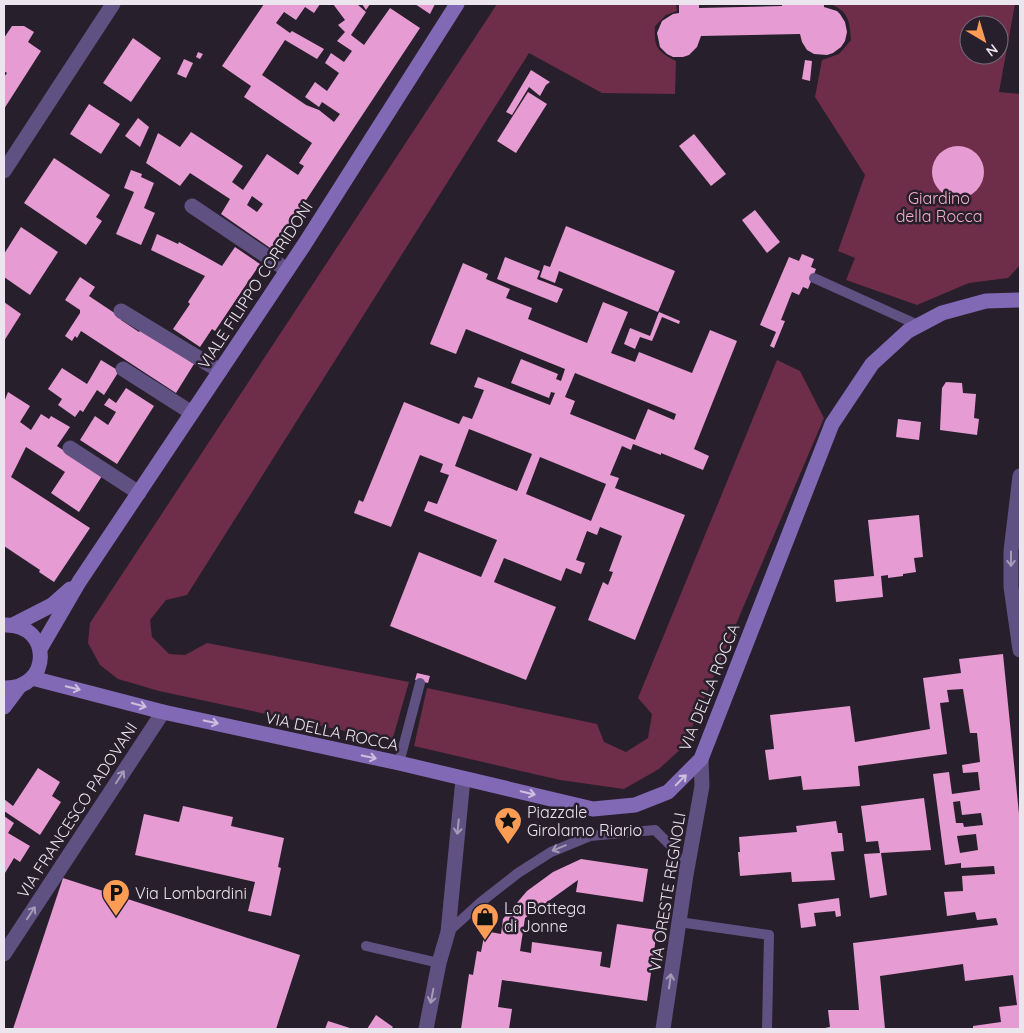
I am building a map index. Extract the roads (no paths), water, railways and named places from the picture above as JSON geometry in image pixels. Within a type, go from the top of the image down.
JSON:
[{"type":"main road","name":"VIALE FILIPPO CORRIDONI","points":[[40,649],[79,582],[287,270],[457,4]]},
{"type":"main road","name":"VIA DELLA ROCCA","points":[[32,678],[163,712],[399,763],[593,808],[635,805],[668,792],[701,759],[832,424],[872,364],[908,331],[942,313],[986,301],[1020,300]]},
{"type":"main road","name":"VIALE FILIPPO CORRIDONI","points":[[8,625],[52,605],[79,582]]},
{"type":"main road","points":[[4,707],[11,687],[32,678],[40,664],[40,649],[36,640],[22,628],[8,625]]},
{"type":"street","points":[[4,171],[113,4]]},
{"type":"street","points":[[192,206],[287,270]]},
{"type":"street","points":[[121,311],[220,371]]},
{"type":"street","points":[[123,369],[192,413]]},
{"type":"street","points":[[70,448],[139,492]]},
{"type":"street","points":[[1020,476],[1011,551],[1016,586],[1020,650]]},
{"type":"street","name":"VIA FRANCESCO PADOVANI","points":[[4,954],[163,712]]},
{"type":"street","name":"VIA ORESTE REGNOLI","points":[[663,1029],[686,875],[702,786],[701,759]]},
{"type":"street","points":[[426,1029],[438,963],[448,932],[463,778]]},
{"type":"lane","points":[[814,278],[918,325]]},
{"type":"lane","points":[[399,763],[420,683]]},
{"type":"lane","points":[[448,932],[481,902],[518,873],[551,852],[590,836],[655,830],[674,849],[686,875]]},
{"type":"lane","points":[[679,922],[769,935],[767,1029]]},
{"type":"lane","points":[[366,946],[438,963]]},
{"type":"place","name":"Piazzale Girolamo Riario","points":[[508,845]]},
{"type":"place","name":"Via Lombardini","points":[[116,917]]},
{"type":"place","name":"La Bottega di Jonne","points":[[485,941]]},
{"type":"park label","name":"Giardino della Rocca","points":[[939,207]]}]
